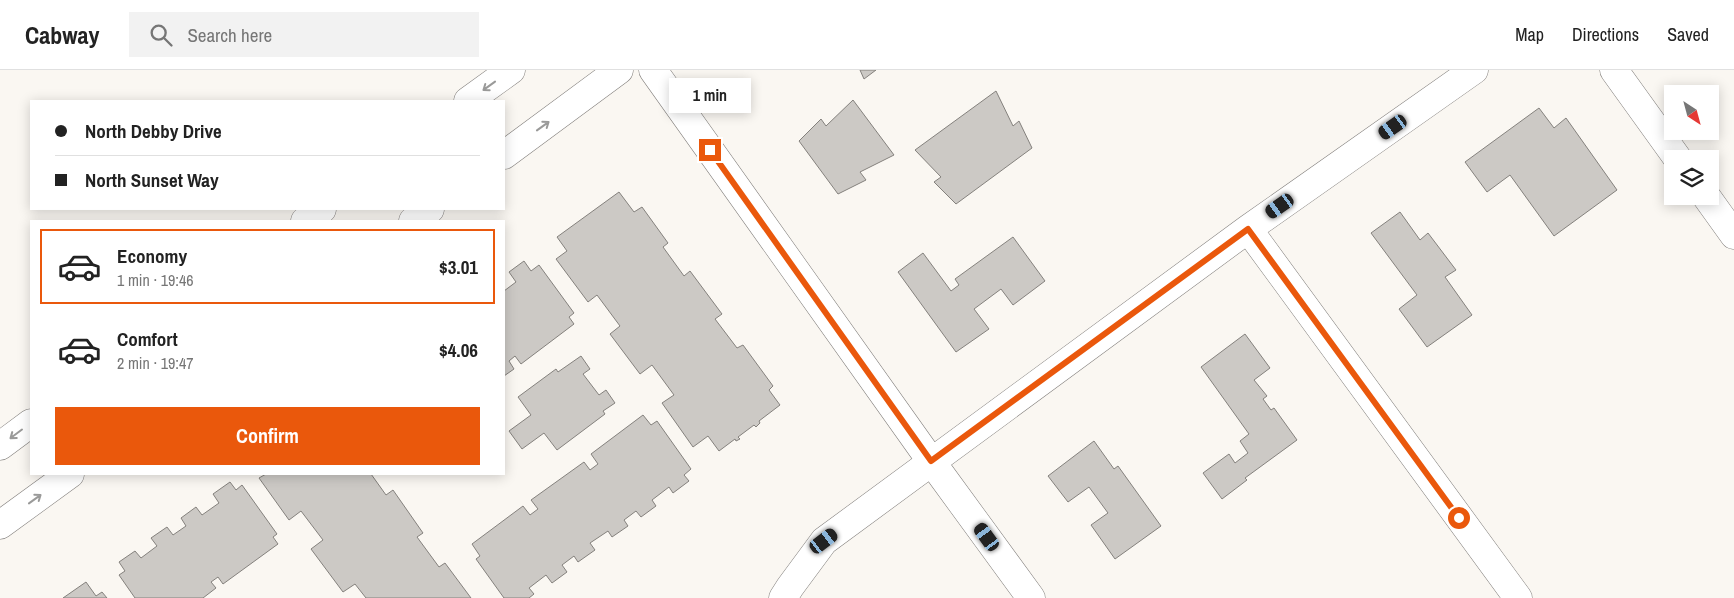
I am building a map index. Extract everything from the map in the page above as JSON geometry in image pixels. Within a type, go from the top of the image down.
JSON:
[{"type":"street","points":[[469,100],[511,70]]},
{"type":"street","points":[[505,153],[619,70]]},
{"type":"street","points":[[653,70],[931,461],[1031,598]]},
{"type":"street","points":[[783,598],[824,541],[1248,229],[1474,70]]},
{"type":"street","points":[[1614,70],[1672,150]]},
{"type":"street","points":[[1712,205],[1734,235]]},
{"type":"street","points":[[306,220],[321,210]]},
{"type":"street","points":[[414,220],[429,210]]},
{"type":"street","points":[[1248,229],[1518,598]]},
{"type":"street","points":[[0,446],[30,424]]},
{"type":"street","points":[[0,525],[69,475]]},
{"type":"building","points":[[860,70],[876,70],[864,79]]},
{"type":"building","points":[[996,91],[1013,126],[1019,121],[1032,148],[956,204],[934,182],[941,177],[915,150]]},
{"type":"building","points":[[853,100],[894,155],[860,172],[866,180],[838,194],[799,141],[821,119],[826,126]]},
{"type":"building","points":[[1539,108],[1554,128],[1566,118],[1617,190],[1554,236],[1510,175],[1487,192],[1465,162]]},
{"type":"building","points":[[619,192],[634,212],[642,207],[668,243],[663,247],[684,276],[690,271],[722,314],[715,319],[737,348],[743,345],[773,386],[769,390],[780,405],[759,421],[760,423],[756,427],[754,425],[738,437],[740,439],[736,441],[735,439],[719,451],[708,436],[693,447],[662,403],[674,395],[652,365],[640,374],[610,334],[620,326],[597,295],[588,302],[556,259],[567,251],[557,237]]},
{"type":"building","points":[[1400,212],[1420,240],[1428,233],[1456,270],[1445,277],[1472,315],[1427,347],[1399,309],[1417,295],[1371,233]]},
{"type":"building","points":[[1013,237],[1045,281],[1013,305],[1001,289],[974,309],[989,329],[956,352],[898,272],[923,253],[951,291],[959,285],[955,279]]},
{"type":"building","points":[[524,261],[531,271],[539,265],[574,313],[569,317],[574,324],[521,364],[515,356],[509,361],[514,369],[505,375],[505,290],[516,282],[509,272]]},
{"type":"building","points":[[1245,334],[1270,368],[1254,380],[1267,396],[1263,399],[1271,410],[1274,408],[1297,440],[1245,478],[1247,480],[1222,499],[1203,473],[1229,454],[1235,463],[1248,453],[1240,441],[1249,434],[1201,367]]},
{"type":"building","points":[[581,356],[590,369],[583,374],[599,395],[606,390],[615,403],[603,411],[605,414],[557,450],[544,433],[522,449],[509,431],[531,415],[518,397],[556,369],[558,372]]},
{"type":"building","points":[[643,415],[651,425],[657,421],[691,469],[684,475],[689,481],[673,493],[669,487],[652,500],[656,506],[641,517],[636,511],[624,520],[628,526],[612,537],[608,531],[590,543],[595,550],[578,562],[574,556],[562,565],[567,572],[552,583],[546,575],[529,588],[534,594],[529,598],[504,598],[476,559],[480,556],[472,544],[523,506],[530,515],[538,509],[531,500],[584,462],[590,470],[598,464],[591,454]]},
{"type":"building","points":[[1094,441],[1114,469],[1118,466],[1161,526],[1115,559],[1091,525],[1108,513],[1089,487],[1068,502],[1048,476]]},
{"type":"building","points":[[264,475],[372,475],[386,495],[393,490],[423,533],[417,537],[439,567],[445,563],[471,598],[366,598],[355,584],[343,592],[311,549],[323,540],[301,511],[289,520],[259,478]]},
{"type":"building","points":[[230,482],[236,490],[242,485],[277,534],[273,537],[278,544],[223,584],[218,577],[211,582],[216,588],[203,598],[135,598],[119,575],[125,571],[119,562],[135,551],[141,558],[157,546],[151,538],[167,527],[173,535],[186,526],[181,518],[196,507],[202,515],[219,503],[213,494]]},
{"type":"building","points":[[86,582],[96,596],[102,592],[107,598],[63,598]]},
{"type":"route","points":[[710,150],[931,461],[1248,229],[1459,518]]}]
